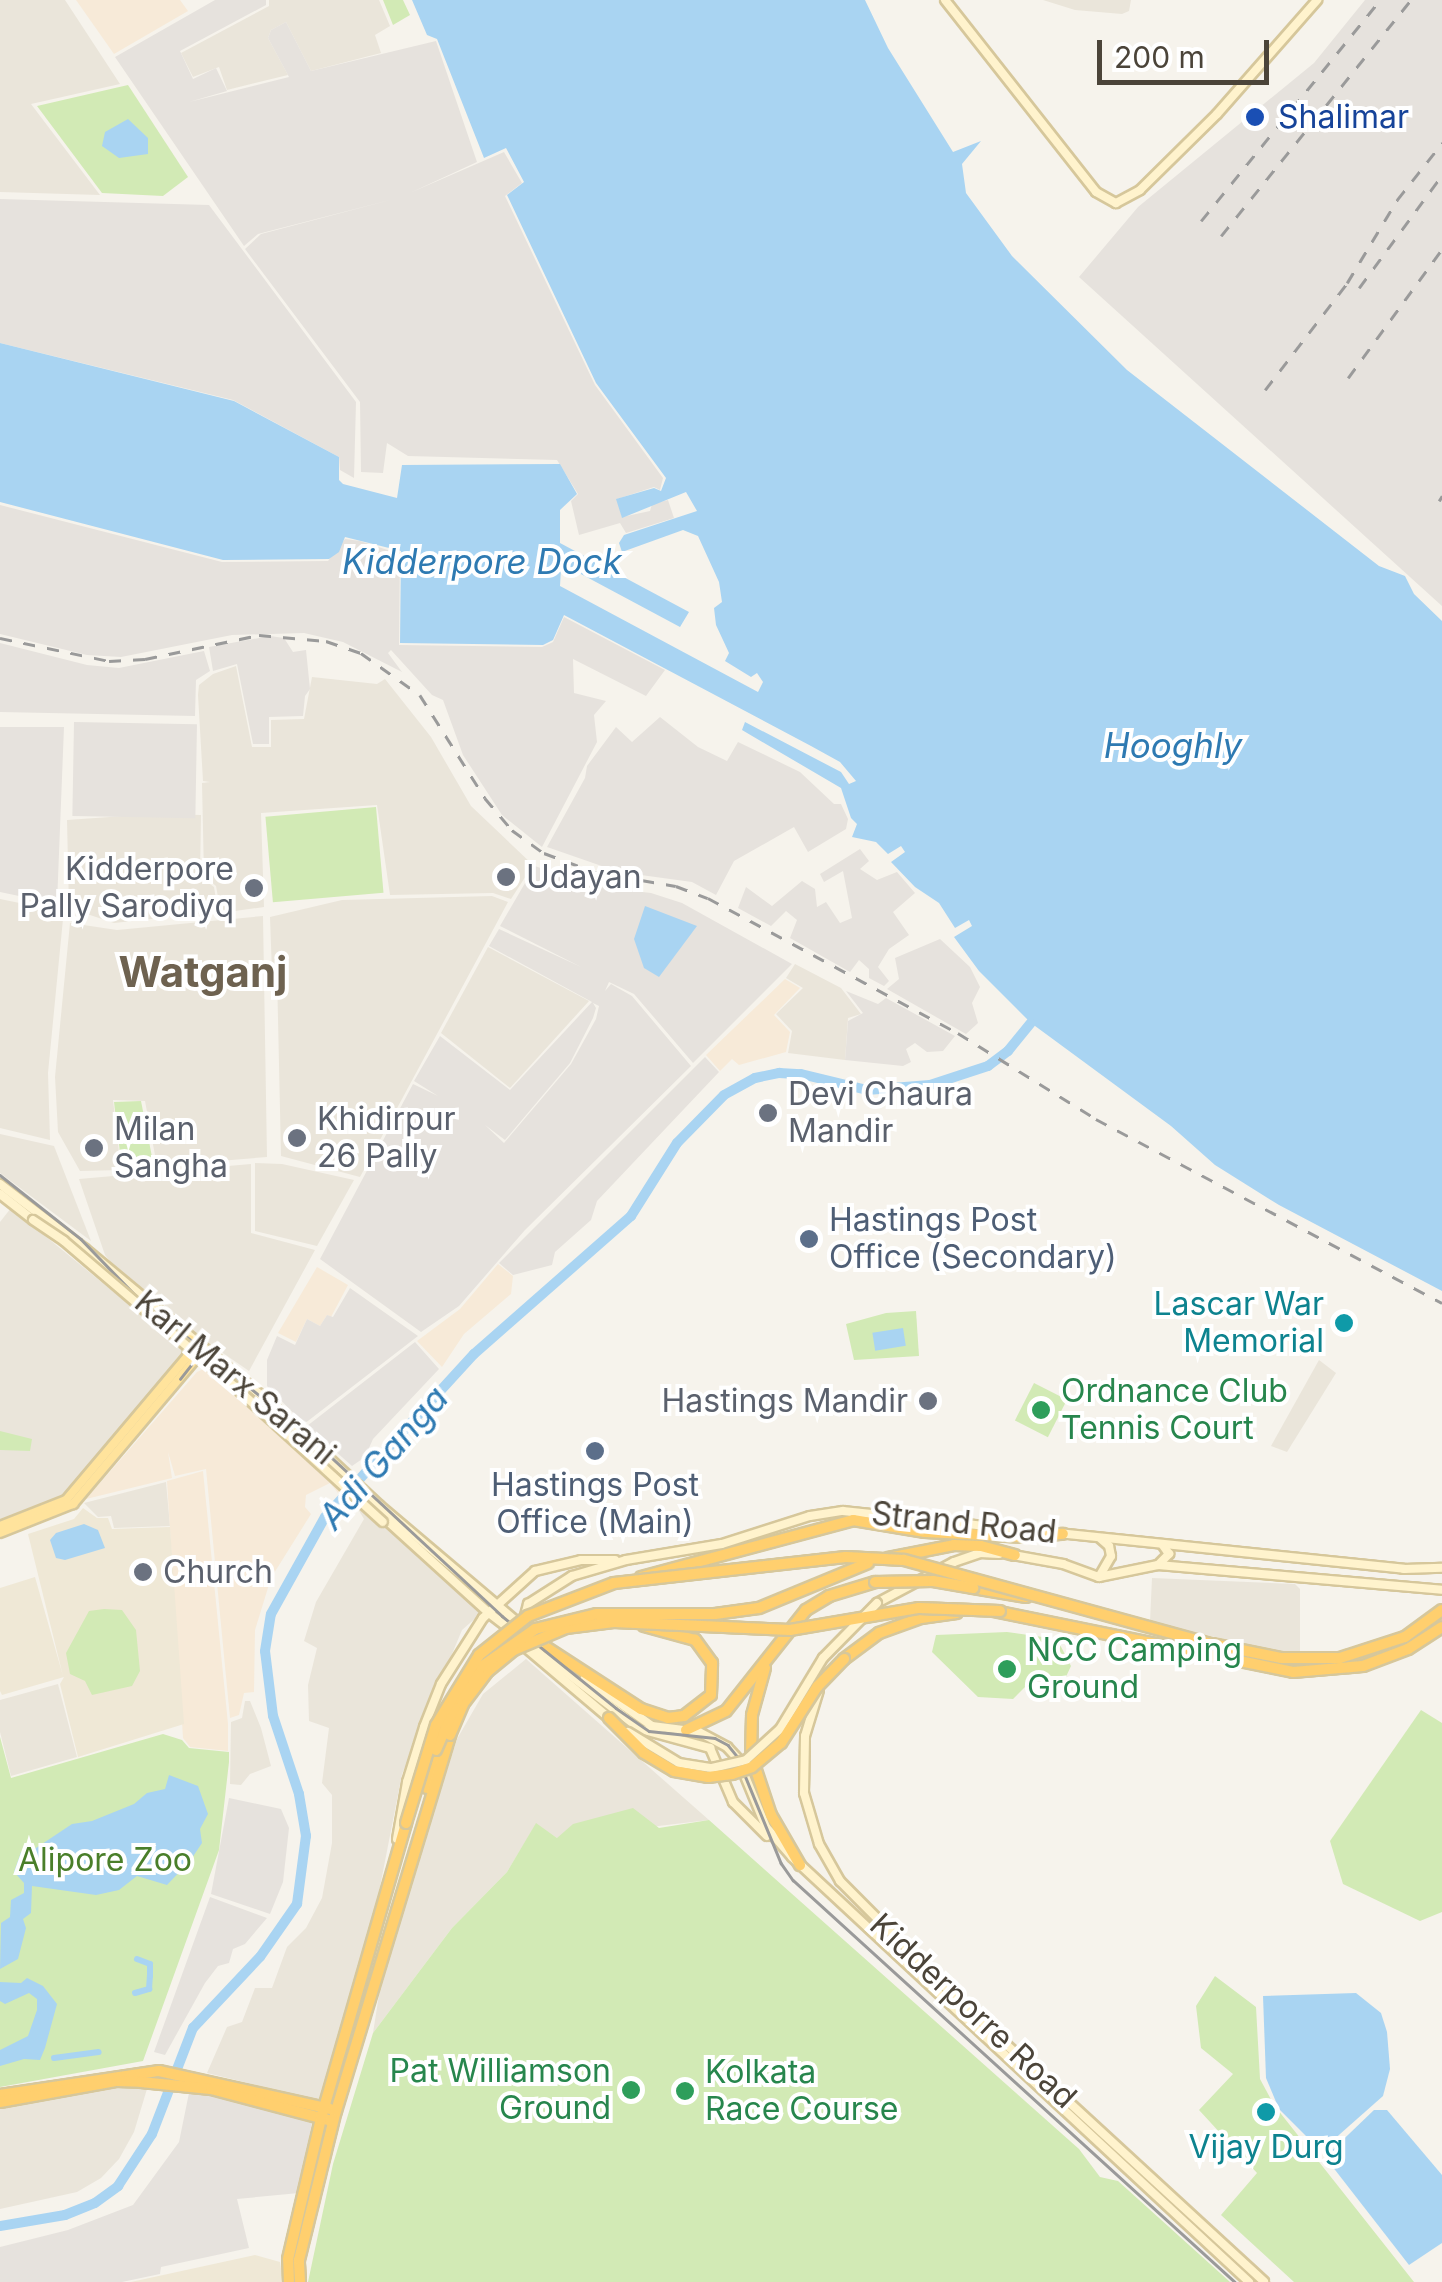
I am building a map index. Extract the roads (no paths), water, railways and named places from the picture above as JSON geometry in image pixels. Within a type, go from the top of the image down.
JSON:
[{"type":"highway","points":[[289,2282],[288,2259],[406,1823],[436,1726],[479,1655],[528,1616],[590,1590],[853,1520],[925,1532],[1026,1538],[1062,1534]]},
{"type":"highway","points":[[419,1827],[436,1750],[458,1699],[481,1667],[534,1628],[597,1614],[748,1610],[868,1564],[954,1546],[981,1546],[1015,1555]]},
{"type":"highway","points":[[635,1579],[874,1557],[904,1560],[1212,1644],[1310,1661],[1340,1658],[1383,1646],[1428,1623],[1442,1610]]},
{"type":"highway","points":[[686,1730],[715,1719],[735,1702],[772,1648],[806,1610],[828,1596],[875,1582],[933,1582],[1053,1602]]},
{"type":"highway","points":[[300,2282],[299,2260],[329,2114],[450,1735],[474,1688],[514,1650],[536,1638],[588,1623],[790,1630],[906,1610],[1000,1611],[1292,1672],[1363,1666],[1408,1649],[1442,1627]]},
{"type":"highway","points":[[609,1718],[658,1763],[688,1774],[720,1776],[752,1767],[770,1754],[822,1682],[879,1634],[921,1618],[1000,1611]]},
{"type":"highway","points":[[548,1648],[641,1709],[668,1718],[684,1716],[711,1696],[712,1662],[695,1640],[634,1623]]},
{"type":"highway","points":[[772,1648],[752,1715],[752,1756],[762,1790],[796,1862]]},
{"type":"highway","points":[[0,2094],[160,2070],[198,2083],[329,2114]]},
{"type":"highway","points":[[0,2102],[116,2081],[198,2083]]},
{"type":"main road","points":[[945,0],[1096,192],[1116,203],[1140,190],[1177,154],[1282,44],[1318,0]]},
{"type":"main road","name":"Karl Marx Sarani","points":[[0,1184],[85,1248],[510,1618],[639,1720],[652,1726],[686,1730],[708,1741]]},
{"type":"main road","points":[[0,1194],[64,1242],[235,1387],[489,1613],[640,1730],[708,1741],[738,1759],[766,1827],[796,1862]]},
{"type":"main road","points":[[0,1530],[66,1500],[187,1357],[190,1339]]},
{"type":"main road","points":[[0,1530],[73,1504],[203,1350]]},
{"type":"main road","points":[[378,1505],[383,1522]]},
{"type":"main road","name":"Strand Road","points":[[540,1594],[572,1576],[626,1560],[722,1544],[810,1516],[844,1511],[1361,1564],[1442,1568]]},
{"type":"main road","points":[[1097,1536],[1109,1546],[1111,1556],[1099,1578]]},
{"type":"main road","points":[[1158,1566],[1169,1554],[1162,1544]]},
{"type":"main road","points":[[1206,1570],[1205,1553],[1210,1549]]},
{"type":"main road","name":"Strand Road","points":[[489,1613],[609,1718],[680,1764],[712,1768],[746,1760],[780,1729],[823,1658],[877,1603],[954,1562],[980,1553],[1015,1555],[1063,1564],[1099,1578]]},
{"type":"main road","points":[[390,1882],[407,1782],[424,1727],[453,1662],[489,1613],[535,1571],[582,1560],[626,1560]]},
{"type":"main road","points":[[1354,1586],[1361,1564]]},
{"type":"main road","points":[[1099,1578],[1158,1566],[1354,1586],[1442,1590]]},
{"type":"main road","points":[[525,1580],[540,1594],[524,1611],[526,1630]]},
{"type":"main road","name":"Kidderporre Road","points":[[822,1682],[802,1753],[809,1814],[830,1866],[878,1921],[1264,2282]]},
{"type":"main road","points":[[708,1741],[733,1802],[1249,2282]]},
{"type":"water","name":"Hooghly","points":[[412,0],[865,0],[888,48],[953,152],[981,141],[962,164],[966,193],[1012,256],[1127,370],[1379,566],[1405,576],[1414,594],[1442,621],[1442,1291],[1279,1205],[1215,1165],[1171,1126],[1031,1023],[979,971],[954,937],[972,926],[969,920],[955,928],[939,903],[915,887],[891,862],[905,852],[901,846],[888,854],[876,842],[852,837],[857,824],[851,818],[841,788],[742,730],[745,722],[841,772],[849,784],[856,781],[840,762],[811,746],[564,615],[553,640],[543,645],[400,643],[401,551],[345,537],[339,552],[329,559],[223,560],[0,502],[0,343],[234,401],[339,457],[339,480],[343,484],[397,498],[402,465],[560,464],[577,494],[560,510],[560,543],[689,612],[680,627],[566,566],[561,569],[560,586],[758,692],[763,682],[757,673],[751,677],[725,661],[729,653],[716,625],[714,608],[722,602],[719,582],[698,536],[683,530],[622,552],[619,543],[624,535],[697,511],[686,492],[622,518],[616,499],[654,488],[661,491],[666,478],[596,383],[507,195],[524,182],[506,148],[484,158],[437,39],[427,35]]},
{"type":"water","points":[[128,119],[148,138],[148,154],[119,158],[102,146],[105,132]]},
{"type":"water","points":[[645,906],[697,926],[659,977],[644,968],[634,939]]},
{"type":"water","points":[[903,1328],[906,1346],[875,1351],[872,1333]]},
{"type":"water","points":[[84,1524],[98,1530],[105,1548],[65,1560],[56,1558],[50,1540],[56,1533]]},
{"type":"water","points":[[169,1775],[198,1786],[208,1814],[200,1829],[202,1843],[190,1861],[167,1885],[137,1876],[119,1890],[96,1895],[32,1886],[31,1913],[23,1919],[26,1928],[18,1959],[0,1969],[1,1923],[10,1917],[11,1900],[24,1893],[24,1883],[14,1872],[21,1852],[30,1852],[72,1824],[92,1821],[134,1804],[147,1793],[165,1789]]},
{"type":"water","points":[[27,1978],[43,1986],[57,2004],[45,2048],[40,2060],[24,2059],[0,2066],[0,2050],[28,2036],[37,1999],[29,1993],[5,2004],[0,2001],[0,1982],[21,1983]]},
{"type":"water","points":[[1356,1993],[1381,2013],[1387,2032],[1390,2069],[1383,2096],[1331,2142],[1309,2139],[1279,2109],[1266,2078],[1263,1996]]},
{"type":"water","points":[[1374,2110],[1387,2110],[1442,2175],[1442,2243],[1409,2265],[1325,2157]]},
{"type":"waterway","name":"Adi Ganga","points":[[0,2226],[65,2215],[95,2203],[118,2186],[152,2134],[193,2028],[260,1957],[297,1904],[306,1836],[299,1794],[273,1716],[265,1651],[271,1614],[325,1517],[474,1354],[631,1216],[677,1143],[724,1095],[755,1078],[779,1073],[801,1074],[867,1090],[930,1085],[988,1066],[1008,1051],[1031,1023]]},
{"type":"waterway","points":[[135,1993],[149,1989],[150,1976],[150,1964],[137,1959]]},
{"type":"waterway","points":[[54,2058],[99,2052]]},
{"type":"tram line","points":[[0,1175],[81,1239],[135,1295],[300,1428],[502,1616],[616,1708],[649,1731],[715,1738],[728,1745],[737,1756],[781,1863],[793,1880],[1235,2282]]},
{"type":"tram line","points":[[180,1379],[191,1365]]},
{"type":"railway","points":[[1201,221],[1380,0]]},
{"type":"railway","points":[[1221,236],[1411,0]]},
{"type":"railway","points":[[1265,390],[1347,283],[1397,200],[1442,143]]},
{"type":"railway","points":[[1359,288],[1442,175]]},
{"type":"railway","points":[[1348,378],[1442,249]]},
{"type":"railway","points":[[1439,501],[1442,496]]},
{"type":"railway","points":[[0,638],[109,661],[145,659],[259,635],[326,641],[361,653],[420,695],[485,798],[512,830],[544,853],[595,872],[676,886],[708,898],[958,1033],[1096,1119],[1442,1303]]},
{"type":"place","name":"Shalimar","points":[[1255,117]]},
{"type":"place","name":"Udayan","points":[[506,877]]},
{"type":"place","name":"Kidderpore Pally Sarodiyq","points":[[254,888]]},
{"type":"place","name":"Devi Chaura Mandir","points":[[768,1113]]},
{"type":"place","name":"Khidirpur 26 Pally","points":[[297,1138]]},
{"type":"place","name":"Milan Sangha","points":[[94,1148]]},
{"type":"place","name":"Hastings Post Office (Secondary)","points":[[809,1239]]},
{"type":"place","name":"Lascar War Memorial","points":[[1344,1323]]},
{"type":"place","name":"Hastings Mandir","points":[[928,1401]]},
{"type":"place","name":"Ordnance Club Tennis Court","points":[[1041,1410]]},
{"type":"place","name":"Hastings Post Office (Main)","points":[[595,1451]]},
{"type":"place","name":"Church","points":[[143,1572]]},
{"type":"place","name":"NCC Camping Ground","points":[[1007,1669]]},
{"type":"place","name":"Pat Williamson Ground","points":[[631,2090]]},
{"type":"place","name":"Kolkata Race Course","points":[[685,2091]]},
{"type":"place","name":"Vijay Durg","points":[[1266,2112]]},
{"type":"district","name":"Watganj","points":[[203,972]]},
{"type":"water label","name":"Kidderpore Dock","points":[[482,561]]},
{"type":"park label","name":"Alipore Zoo","points":[[105,1860]]}]
